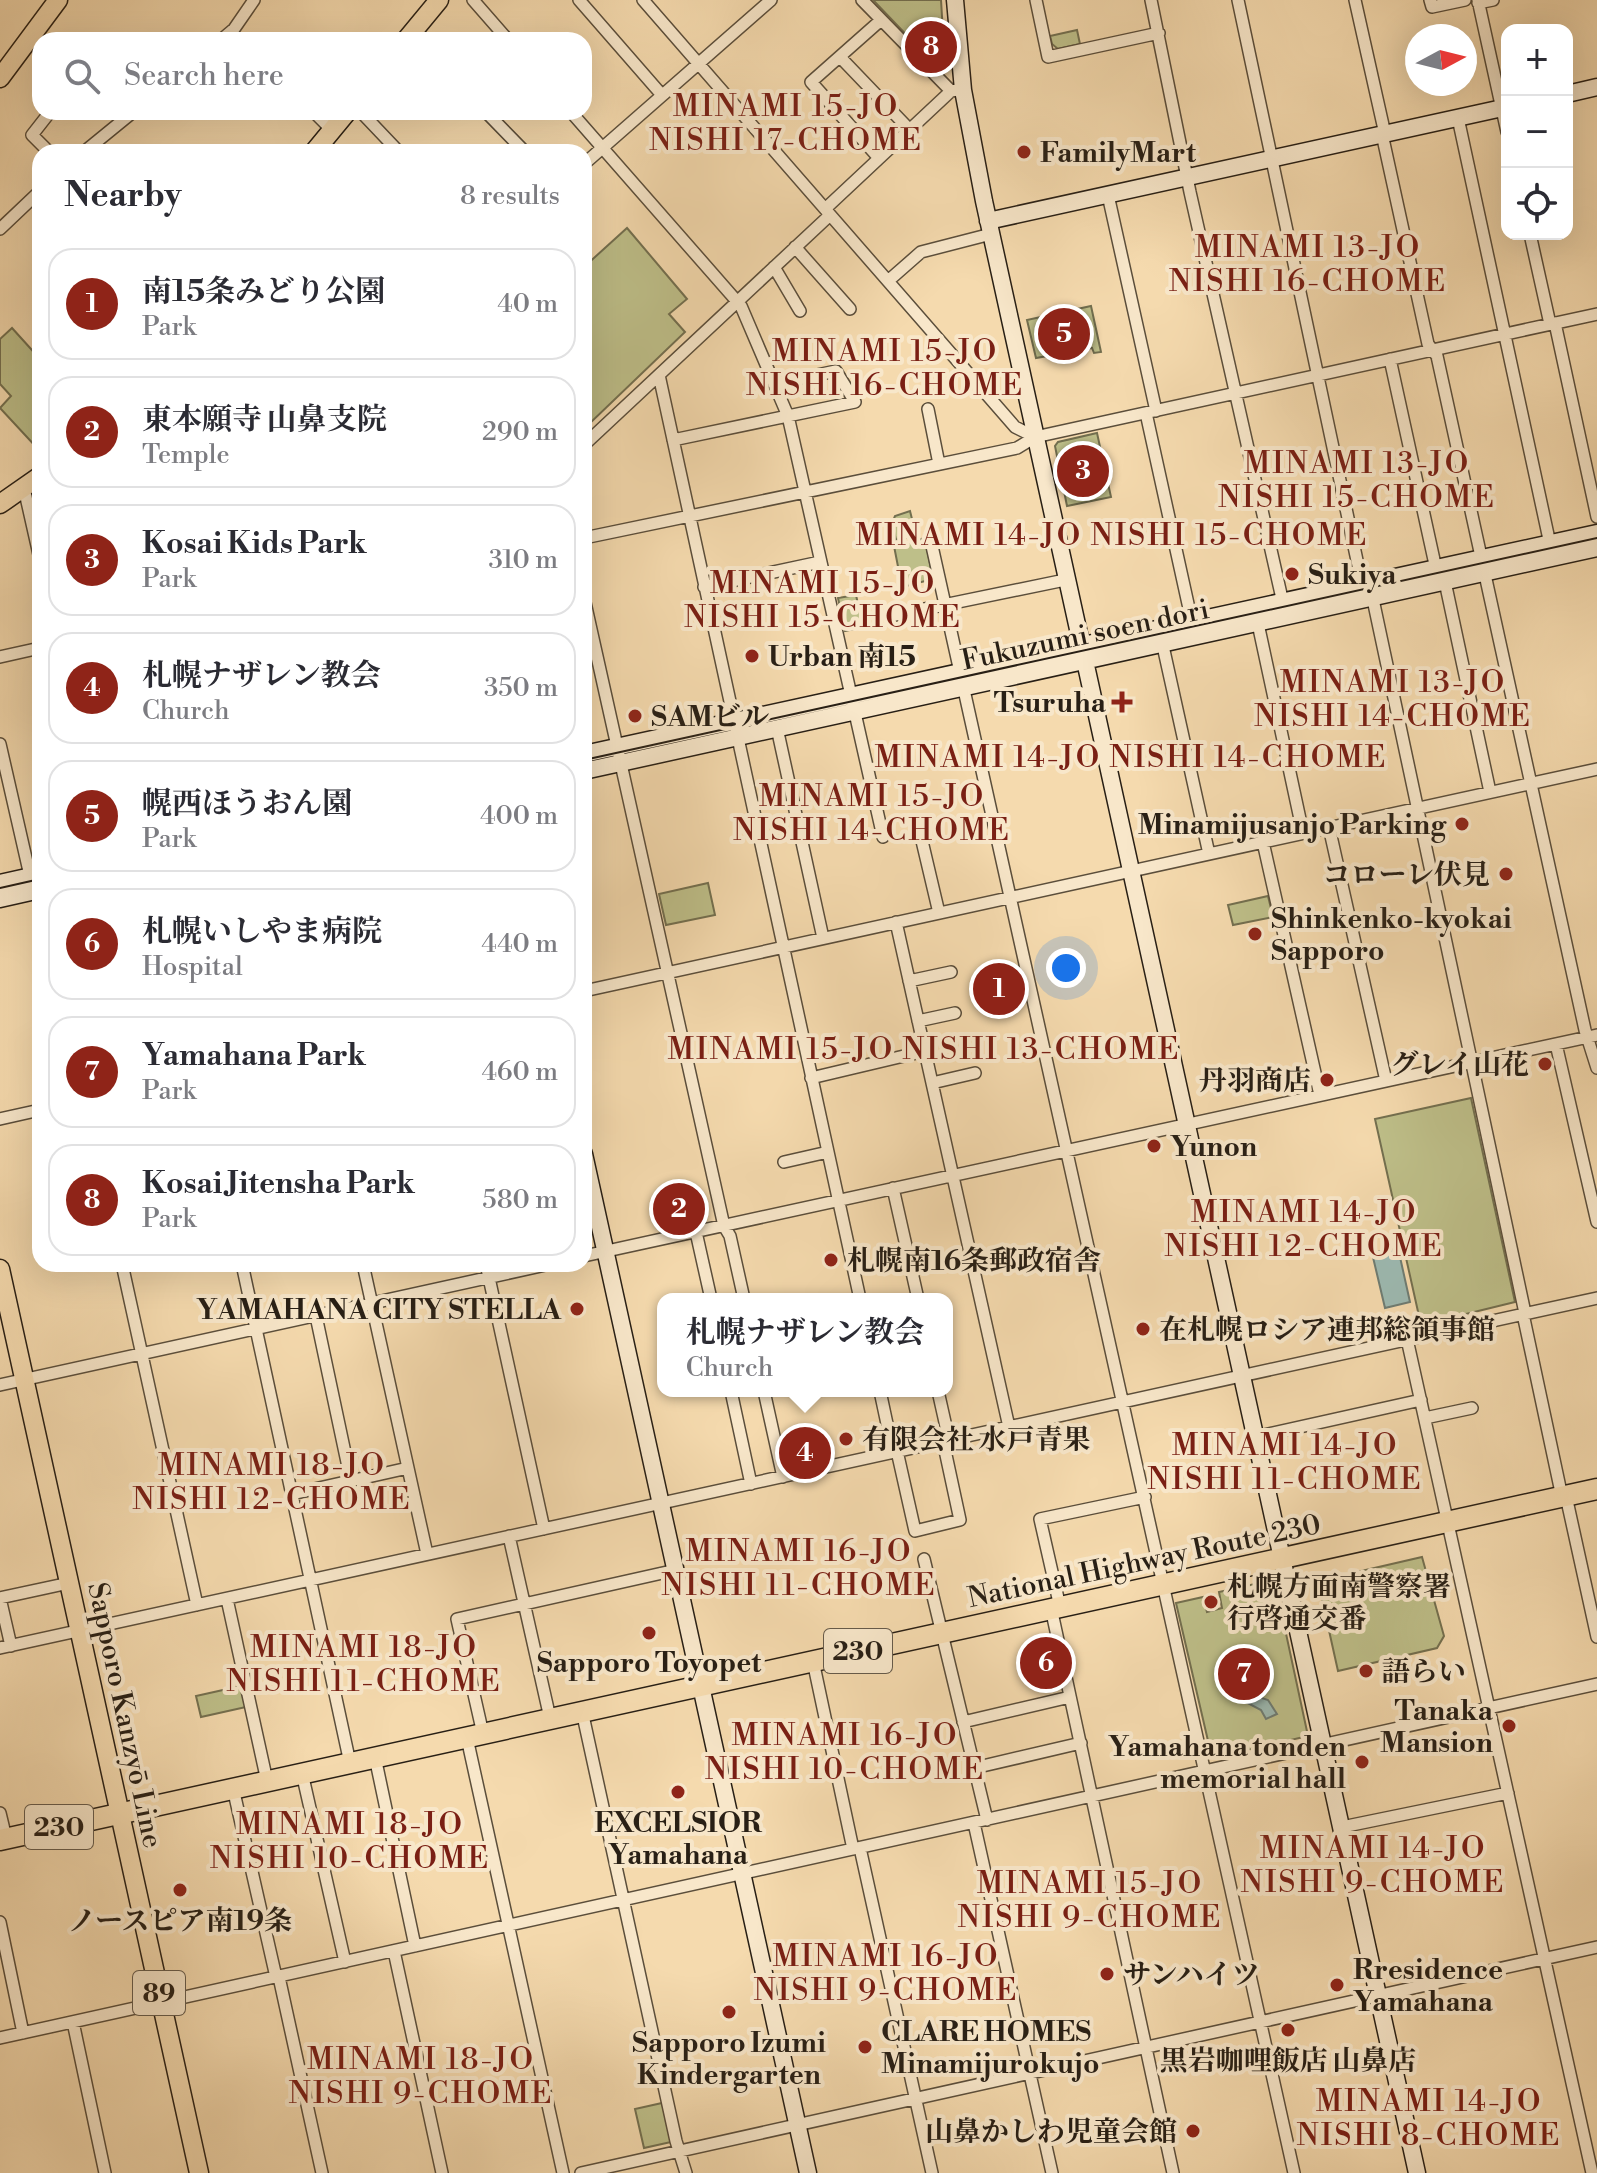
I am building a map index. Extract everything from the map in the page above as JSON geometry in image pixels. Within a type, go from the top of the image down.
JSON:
[{"type":"highway","name":"National Highway Route 230","points":[[3,1839],[1597,1489]]},
{"type":"main road","points":[[34,32],[58,0]]},
{"type":"main road","points":[[416,32],[439,0]]},
{"type":"main road","points":[[0,78],[32,35]]},
{"type":"main road","points":[[321,144],[340,120]]},
{"type":"main road","points":[[2,499],[32,482]]},
{"type":"main road","name":"Sapporo Kanzyō Line","points":[[0,1269],[199,2173]]},
{"type":"street","points":[[230,32],[254,0]]},
{"type":"street","points":[[473,0],[501,32]]},
{"type":"street","points":[[579,0],[661,94]]},
{"type":"street","points":[[643,0],[1015,427],[1035,437]]},
{"type":"street","points":[[592,156],[771,0]]},
{"type":"street","points":[[862,0],[957,90]]},
{"type":"street","points":[[957,0],[957,90],[990,228],[1417,2173]]},
{"type":"street","points":[[1036,0],[1048,57],[1159,33]]},
{"type":"street","points":[[1151,0],[1283,603]]},
{"type":"street","points":[[1238,0],[1317,375],[1417,808],[1524,1314],[1597,1637]]},
{"type":"street","points":[[1355,0],[1428,344],[1437,356],[1597,1068]]},
{"type":"street","points":[[1430,0],[1432,7],[1465,0]]},
{"type":"street","points":[[1493,0],[1478,2],[1501,96]]},
{"type":"street","points":[[879,158],[811,82],[881,20]]},
{"type":"street","points":[[234,29],[237,32]]},
{"type":"street","points":[[840,57],[910,130]]},
{"type":"street","points":[[1573,93],[1597,87]]},
{"type":"street","points":[[592,438],[795,247],[879,158],[957,90]]},
{"type":"street","points":[[888,281],[921,252],[990,228],[1108,195],[1501,109]]},
{"type":"street","points":[[1458,118],[1502,335],[1550,544]]},
{"type":"street","points":[[41,144],[32,135],[44,120]]},
{"type":"street","points":[[94,144],[123,120]]},
{"type":"street","points":[[322,120],[332,130]]},
{"type":"street","points":[[369,120],[391,144]]},
{"type":"street","points":[[494,120],[517,144]]},
{"type":"street","points":[[578,120],[738,301],[788,416],[883,837]]},
{"type":"street","points":[[1108,195],[1192,622]]},
{"type":"street","points":[[0,229],[32,199]]},
{"type":"street","points":[[1531,240],[1597,534]]},
{"type":"street","points":[[795,247],[850,309]]},
{"type":"street","points":[[774,267],[800,311]]},
{"type":"street","points":[[592,536],[1017,448],[1035,437],[1597,314]]},
{"type":"street","points":[[1390,359],[1490,792]]},
{"type":"street","points":[[673,440],[855,402],[836,371],[774,384]]},
{"type":"street","points":[[659,375],[859,1293]]},
{"type":"street","points":[[928,409],[939,464]]},
{"type":"street","points":[[24,488],[32,524]]},
{"type":"street","name":"Fukuzumi soen dori","points":[[1483,566],[1550,544],[1597,534]]},
{"type":"street","name":"Fukuzumi soen dori","points":[[592,767],[618,755],[1256,616],[1441,572],[1483,566],[1597,534]]},
{"type":"street","points":[[930,537],[1294,2173]]},
{"type":"street","points":[[704,587],[820,562]]},
{"type":"street","points":[[895,615],[1065,580]]},
{"type":"street","name":"Fukuzumi soen dori","points":[[1161,636],[1192,622],[1256,616],[1283,603],[1368,588]]},
{"type":"street","points":[[1256,616],[1303,833]]},
{"type":"street","points":[[592,635],[724,1226],[730,1236],[743,1293]]},
{"type":"street","points":[[1161,636],[1209,854]]},
{"type":"street","points":[[0,657],[32,650]]},
{"type":"street","name":"Fukuzumi soen dori","points":[[735,729],[777,728],[852,704]]},
{"type":"street","points":[[777,728],[823,938]]},
{"type":"street","points":[[0,744],[32,867]]},
{"type":"street","name":"Fukuzumi soen dori","points":[[592,754],[618,755]]},
{"type":"street","points":[[592,989],[1597,769]]},
{"type":"street","points":[[918,824],[939,913]]},
{"type":"street","points":[[1329,827],[1386,1081]]},
{"type":"street","points":[[1263,842],[1320,1095]]},
{"type":"street","points":[[0,883],[32,886]]},
{"type":"street","points":[[0,899],[32,888]]},
{"type":"street","points":[[896,922],[1009,1427]]},
{"type":"street","points":[[909,981],[951,972]]},
{"type":"street","points":[[918,1021],[955,1013]]},
{"type":"street","points":[[592,1255],[1592,1036]]},
{"type":"street","points":[[1556,1044],[1597,1222]]},
{"type":"street","points":[[811,1078],[925,1051]]},
{"type":"street","points":[[932,1083],[975,1073]]},
{"type":"street","points":[[0,1119],[32,1112]]},
{"type":"street","points":[[784,1162],[828,1152]]},
{"type":"street","points":[[893,1188],[917,1293]]},
{"type":"street","points":[[592,1190],[808,2173]]},
{"type":"street","points":[[696,1232],[710,1293]]},
{"type":"street","points":[[124,1272],[197,1605]]},
{"type":"street","points":[[244,1272],[350,1763]]},
{"type":"street","points":[[365,1272],[427,1554]]},
{"type":"street","points":[[488,1272],[544,1529]]},
{"type":"street","points":[[0,1385],[512,1272]]},
{"type":"street","points":[[69,1583],[0,1598],[5,1647],[1597,1298]]},
{"type":"street","points":[[316,1316],[351,1481]]},
{"type":"street","points":[[1407,1339],[1592,2173]]},
{"type":"street","points":[[732,1397],[751,1484]]},
{"type":"street","points":[[765,1397],[783,1477]]},
{"type":"street","points":[[881,1397],[915,1531],[960,1520],[939,1397]]},
{"type":"street","points":[[1255,1437],[1421,1400]]},
{"type":"street","points":[[1425,1418],[1472,1408]]},
{"type":"street","points":[[292,1494],[408,1468]]},
{"type":"street","points":[[1145,1497],[1040,1519],[1070,1697],[1173,2173]]},
{"type":"street","points":[[509,1536],[550,1718]]},
{"type":"street","points":[[924,1559],[987,1820]]},
{"type":"street","points":[[563,2173],[509,1926],[457,1619],[676,1570]]},
{"type":"street","points":[[227,1599],[267,1781]]},
{"type":"street","points":[[813,1661],[932,2173]]},
{"type":"street","points":[[0,2038],[1597,1684]]},
{"type":"street","points":[[963,1722],[1070,1697]]},
{"type":"street","points":[[582,1711],[686,2173]]},
{"type":"street","points":[[974,1768],[1081,1743]]},
{"type":"street","points":[[375,1757],[415,1946]]},
{"type":"street","points":[[302,1773],[345,1962]]},
{"type":"street","points":[[233,1788],[322,2173]]},
{"type":"street","points":[[1342,1827],[1508,1793]]},
{"type":"street","points":[[0,1813],[3,1839]]},
{"type":"street","points":[[974,1823],[1052,2173]]},
{"type":"street","points":[[0,1922],[23,2033]]},
{"type":"street","points":[[581,2173],[1597,1947]]},
{"type":"street","points":[[394,1951],[442,2173]]},
{"type":"street","points":[[73,2022],[105,2173]]},
{"type":"green space","points":[[873,0],[941,0],[945,66],[941,71]]},
{"type":"green space","points":[[1077,30],[1080,44],[1058,49],[1052,44],[1050,36]]},
{"type":"green space","points":[[627,228],[687,299],[669,314],[685,332],[592,421],[592,260]]},
{"type":"green space","points":[[1091,306],[1101,352],[1094,353],[1092,348],[1036,358],[1027,320]]},
{"type":"green space","points":[[12,328],[32,350],[32,443],[0,408],[11,396],[0,384],[0,339]]},
{"type":"green space","points":[[1097,433],[1111,497],[1067,506],[1055,446],[1058,442]]},
{"type":"green space","points":[[910,511],[916,535],[896,540],[892,523],[895,516]]},
{"type":"green space","points":[[925,538],[933,579],[902,587],[894,546]]},
{"type":"green space","points":[[856,595],[863,627],[845,631],[838,598]]},
{"type":"green space","points":[[708,883],[715,915],[666,925],[659,894]]},
{"type":"green space","points":[[1268,896],[1273,917],[1233,925],[1228,905]]},
{"type":"green space","points":[[1020,969],[1026,999],[978,1009],[972,980]]},
{"type":"green space","points":[[1471,1098],[1515,1302],[1421,1325],[1375,1119]]},
{"type":"green space","points":[[1422,1557],[1444,1636],[1437,1648],[1338,1671],[1318,1581]]},
{"type":"green space","points":[[1268,1581],[1276,1587],[1308,1736],[1212,1758],[1176,1603],[1203,1597],[1207,1612],[1222,1608],[1219,1592]]},
{"type":"green space","points":[[241,1686],[246,1707],[201,1717],[196,1696]]},
{"type":"green space","points":[[662,2103],[671,2142],[644,2148],[635,2109]]},
{"type":"water","points":[[1398,1248],[1410,1302],[1385,1308],[1372,1253]]},
{"type":"water","points":[[1247,1693],[1268,1700],[1277,1714],[1266,1719],[1261,1710],[1240,1699]]},
{"type":"tram line","points":[[592,758],[1597,538]]},
{"type":"tram line","points":[[0,888],[32,881]]},
{"type":"place","name":"Kosai Jitensha Park","points":[[931,47]]},
{"type":"place","name":"FamilyMart","points":[[1024,152]]},
{"type":"place","name":"幌西ほうおん園","points":[[1064,334]]},
{"type":"place","name":"Kosai Kids Park","points":[[1083,471]]},
{"type":"place","name":"Sukiya","points":[[1292,574]]},
{"type":"place","name":"Urban 南15","points":[[752,656]]},
{"type":"place","name":"Tsuruha","points":[[1122,702]]},
{"type":"place","name":"SAMビル","points":[[635,716]]},
{"type":"place","name":"Minamijusanjo Parking","points":[[1462,824]]},
{"type":"place","name":"コローレ伏見","points":[[1506,874]]},
{"type":"place","name":"Shinkenko-kyokai Sapporo","points":[[1255,934]]},
{"type":"place","name":"南15条みどり公園","points":[[999,989]]},
{"type":"place","name":"グレイ山花","points":[[1545,1064]]},
{"type":"place","name":"丹羽商店","points":[[1327,1080]]},
{"type":"place","name":"Yunon","points":[[1154,1146]]},
{"type":"place","name":"東本願寺 山鼻支院","points":[[679,1209]]},
{"type":"place","name":"札幌南16条郵政宿舎","points":[[831,1260]]},
{"type":"place","name":"YAMAHANA CITY STELLA","points":[[577,1309]]},
{"type":"place","name":"在札幌ロシア連邦総領事館","points":[[1143,1329]]},
{"type":"place","name":"有限会社 水戸青果","points":[[846,1439]]},
{"type":"place","name":"札幌ナザレン教会","points":[[805,1453]]},
{"type":"place","name":"札幌方面南警察署 行啓通交番","points":[[1211,1602]]},
{"type":"place","name":"Sapporo Toyopet","points":[[649,1633]]},
{"type":"place","name":"札幌いしやま病院","points":[[1046,1663]]},
{"type":"place","name":"語らい","points":[[1366,1671]]},
{"type":"place","name":"Yamahana Park","points":[[1244,1674]]},
{"type":"place","name":"Tanaka Mansion","points":[[1509,1726]]},
{"type":"place","name":"Yamahana tonden memorial hall","points":[[1362,1762]]},
{"type":"place","name":"EXCELSIOR Yamahana","points":[[678,1792]]},
{"type":"place","name":"ノースピア南19条","points":[[180,1890]]},
{"type":"place","name":"サンハイツ","points":[[1107,1974]]},
{"type":"place","name":"Rresidence Yamahana","points":[[1337,1985]]},
{"type":"place","name":"Sapporo Izumi Kindergarten","points":[[729,2012]]},
{"type":"place","name":"黒岩咖哩飯店 山鼻店","points":[[1288,2030]]},
{"type":"place","name":"CLARE HOMES Minamijurokujo","points":[[865,2047]]},
{"type":"place","name":"山鼻かしわ児童会館","points":[[1193,2131]]},
{"type":"district","name":"MINAMI 15-JO NISHI 17-CHOME","points":[[786,123]]},
{"type":"district","name":"MINAMI 13-JO NISHI 16-CHOME","points":[[1308,264]]},
{"type":"district","name":"MINAMI 15-JO NISHI 16-CHOME","points":[[885,368]]},
{"type":"district","name":"MINAMI 13-JO NISHI 15-CHOME","points":[[1357,480]]},
{"type":"district","name":"MINAMI 14-JO NISHI 15-CHOME","points":[[1112,535]]},
{"type":"district","name":"MINAMI 15-JO NISHI 15-CHOME","points":[[823,600]]},
{"type":"district","name":"MINAMI 13-JO NISHI 14-CHOME","points":[[1393,699]]},
{"type":"district","name":"MINAMI 14-JO NISHI 14-CHOME","points":[[1131,757]]},
{"type":"district","name":"MINAMI 15-JO NISHI 14-CHOME","points":[[872,813]]},
{"type":"district","name":"MINAMI 15-JO NISHI 13-CHOME","points":[[924,1049]]},
{"type":"district","name":"MINAMI 14-JO NISHI 12-CHOME","points":[[1304,1229]]},
{"type":"district","name":"MINAMI 14-JO NISHI 11-CHOME","points":[[1285,1462]]},
{"type":"district","name":"MINAMI 18-JO NISHI 12-CHOME","points":[[272,1482]]},
{"type":"district","name":"MINAMI 16-JO NISHI 11-CHOME","points":[[799,1568]]},
{"type":"district","name":"MINAMI 18-JO NISHI 11-CHOME","points":[[364,1664]]},
{"type":"district","name":"MINAMI 16-JO NISHI 10-CHOME","points":[[845,1752]]},
{"type":"district","name":"MINAMI 18-JO NISHI 10-CHOME","points":[[350,1841]]},
{"type":"district","name":"MINAMI 14-JO NISHI 9-CHOME","points":[[1373,1865]]},
{"type":"district","name":"MINAMI 15-JO NISHI 9-CHOME","points":[[1090,1900]]},
{"type":"district","name":"MINAMI 16-JO NISHI 9-CHOME","points":[[886,1973]]},
{"type":"district","name":"MINAMI 18-JO NISHI 9-CHOME","points":[[421,2076]]},
{"type":"district","name":"MINAMI 14-JO NISHI 8-CHOME","points":[[1429,2118]]}]
